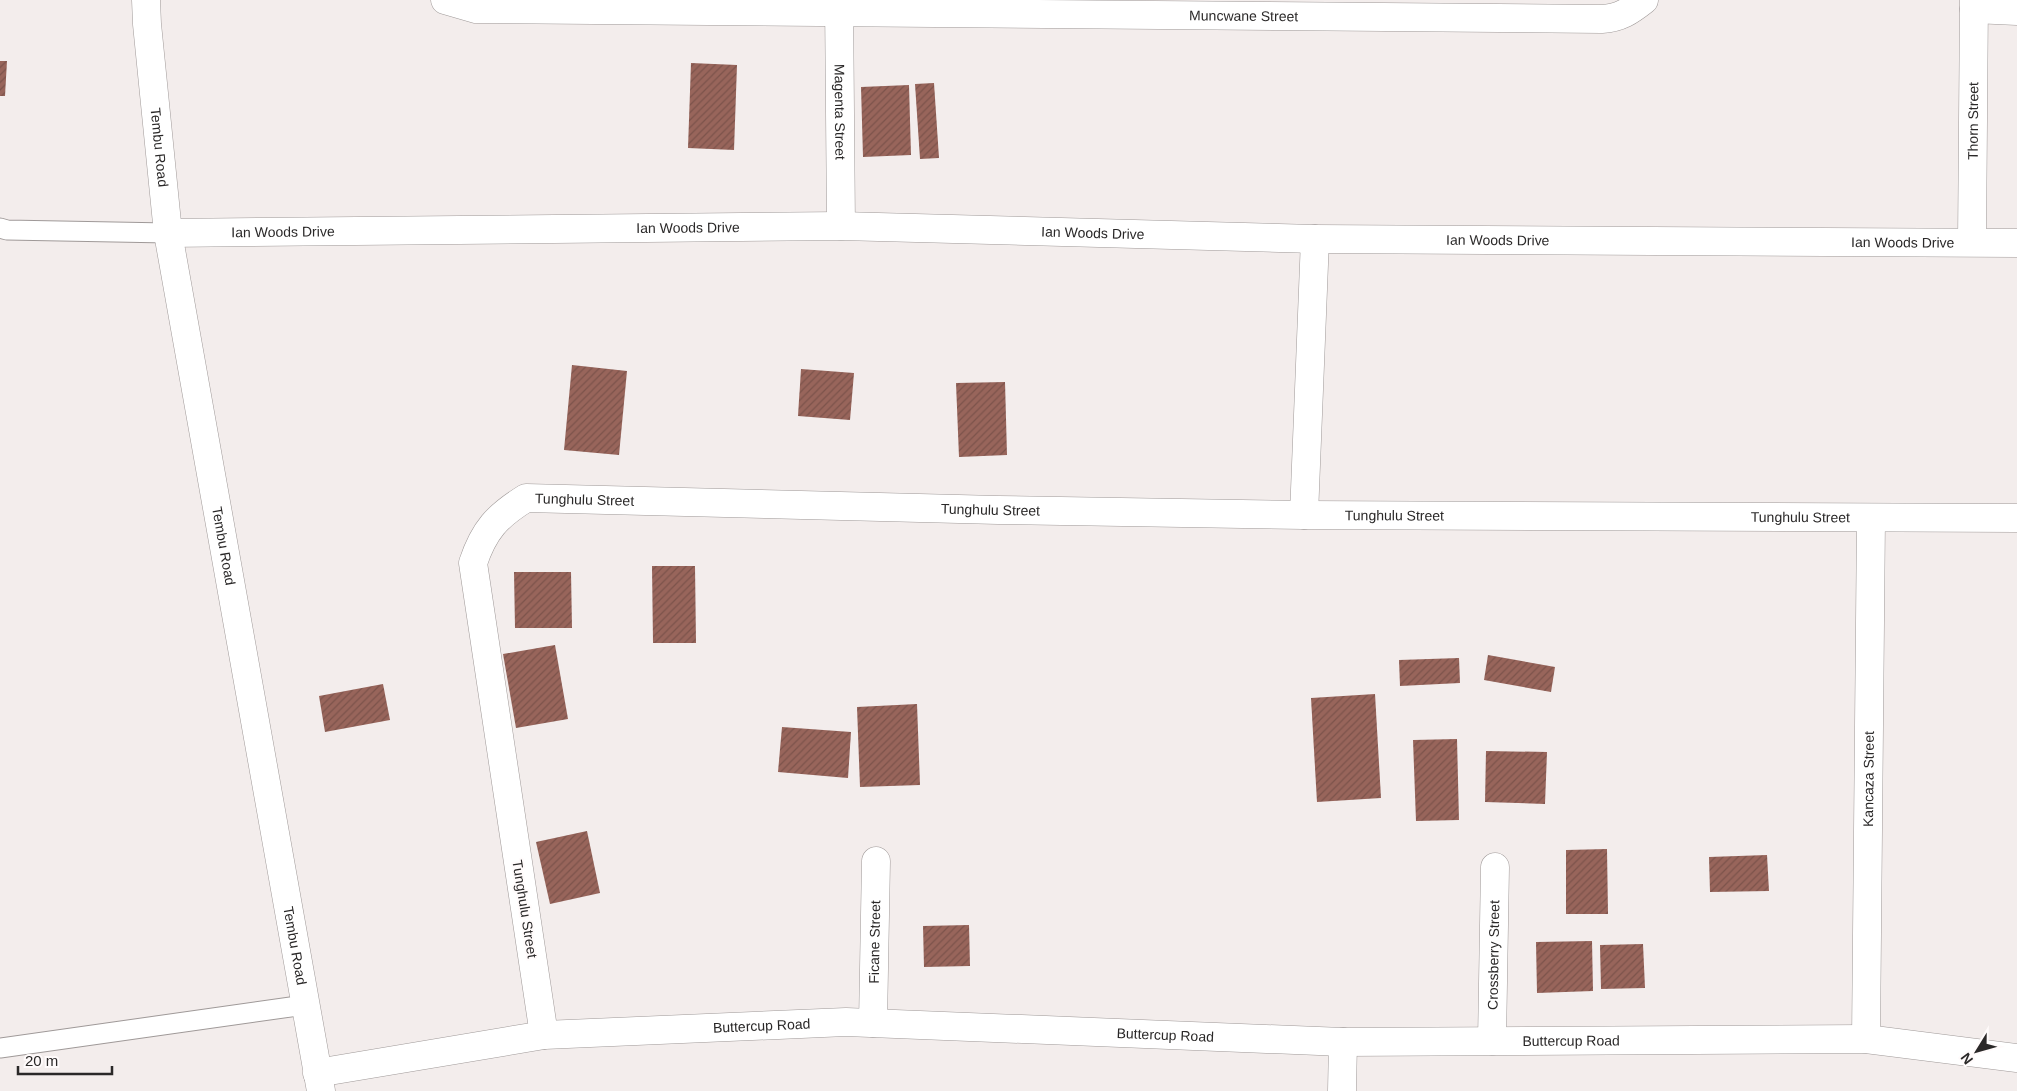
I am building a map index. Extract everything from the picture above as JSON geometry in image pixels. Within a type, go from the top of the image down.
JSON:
[{"type":"street","name":"Tembu Road","points":[[146,0],[168,233],[319,1082]]},
{"type":"street","name":"Muncwane Street","points":[[444,0],[476,9],[839,6],[1602,19],[1617,18],[1644,0]]},
{"type":"street","points":[[1974,4],[2017,11]]},
{"type":"street","name":"Thorn Street","points":[[1972,242],[1974,4]]},
{"type":"street","name":"Magenta Street","points":[[839,6],[841,226]]},
{"type":"street","name":"Ian Woods Drive","points":[[168,233],[841,226],[1315,239],[2017,243]]},
{"type":"street","points":[[1304,514],[1315,239]]},
{"type":"street","name":"Tunghulu Street","points":[[544,1035],[473,563],[478,547],[490,528],[505,511],[526,498],[998,510],[1304,514],[2017,518]]},
{"type":"street","name":"Kancaza Street","points":[[1866,1039],[1871,518]]},
{"type":"street","name":"Ficane Street","points":[[873,1023],[876,861]]},
{"type":"street","name":"Crossberry Street","points":[[1492,1042],[1495,867]]},
{"type":"street","name":"Buttercup Road","points":[[319,1082],[544,1035],[846,1022],[1343,1042],[1866,1039],[2017,1058]]},
{"type":"street","points":[[1342,1091],[1343,1042]]},
{"type":"lane","points":[[2,233],[168,233]]},
{"type":"lane","points":[[0,1048],[305,1005]]},
{"type":"building","points":[[0,61],[7,61],[5,96],[0,96]]},
{"type":"building","points":[[691,63],[737,65],[734,150],[688,148]]},
{"type":"building","points":[[934,83],[939,158],[920,159],[915,84]]},
{"type":"building","points":[[909,85],[911,155],[863,157],[861,87]]},
{"type":"building","points":[[572,365],[627,371],[619,455],[564,450]]},
{"type":"building","points":[[801,369],[854,373],[850,420],[798,416]]},
{"type":"building","points":[[1005,382],[1007,455],[959,457],[956,383]]},
{"type":"building","points":[[652,566],[695,566],[696,643],[653,643]]},
{"type":"building","points":[[514,572],[571,572],[572,628],[515,628]]},
{"type":"building","points":[[555,645],[568,719],[516,728],[503,654]]},
{"type":"building","points":[[1488,655],[1555,667],[1551,692],[1484,680]]},
{"type":"building","points":[[1459,658],[1460,683],[1400,686],[1399,660]]},
{"type":"building","points":[[383,684],[390,720],[325,732],[319,696]]},
{"type":"building","points":[[1375,694],[1381,798],[1317,802],[1311,698]]},
{"type":"building","points":[[917,704],[920,785],[860,787],[857,707]]},
{"type":"building","points":[[782,727],[851,732],[848,778],[778,772]]},
{"type":"building","points":[[1457,739],[1459,820],[1416,821],[1413,740]]},
{"type":"building","points":[[1486,751],[1547,752],[1545,804],[1485,802]]},
{"type":"building","points":[[587,831],[600,893],[550,904],[536,842]]},
{"type":"building","points":[[1607,849],[1608,914],[1566,914],[1566,850]]},
{"type":"building","points":[[1767,855],[1769,891],[1710,892],[1709,857]]},
{"type":"building","points":[[969,925],[970,966],[924,967],[923,926]]},
{"type":"building","points":[[1592,941],[1593,991],[1537,993],[1536,942]]},
{"type":"building","points":[[1643,944],[1645,988],[1601,989],[1600,945]]}]
